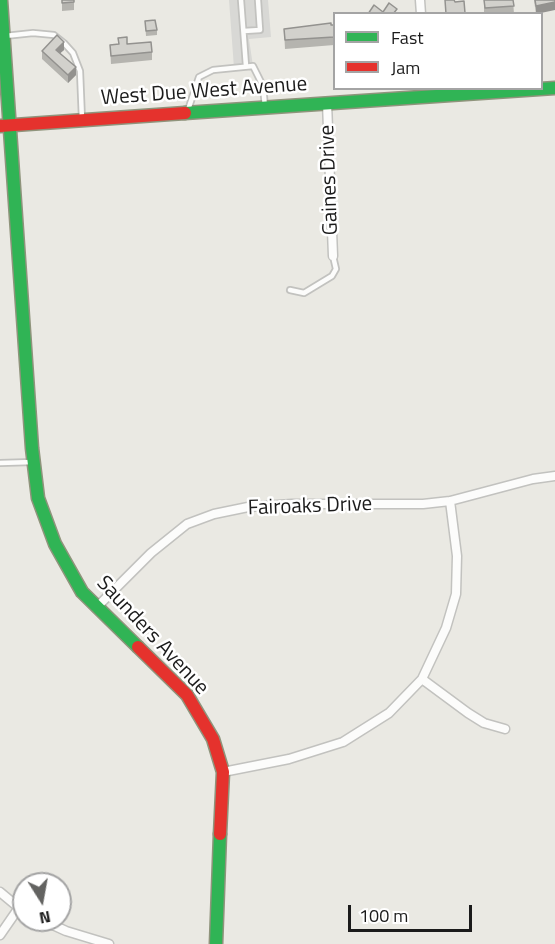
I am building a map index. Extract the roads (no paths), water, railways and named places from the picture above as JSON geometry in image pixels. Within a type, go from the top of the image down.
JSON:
[{"type":"street","name":"Saunders Avenue","points":[[1,0],[4,36],[5,125],[38,498],[55,544],[69,573],[96,608],[187,695],[213,739],[223,772],[216,944]]},
{"type":"street","name":"West Due West Avenue","points":[[5,125],[327,103],[425,93],[503,90]]},
{"type":"street","name":"Gaines Drive","points":[[327,103],[333,256]]},
{"type":"street","name":"Fairoaks Drive","points":[[96,608],[152,553],[187,524],[214,514],[270,505],[423,504],[450,501],[533,479],[555,476]]},
{"type":"street","points":[[223,772],[289,759],[344,742],[389,713],[422,680],[446,628],[456,594],[457,556],[450,501]]},
{"type":"street","points":[[422,680],[468,714],[484,723],[505,729]]},
{"type":"street","points":[[0,892],[12,902]]},
{"type":"street","points":[[0,935],[12,921]]},
{"type":"street","points":[[69,932],[110,944]]},
{"type":"lane","points":[[241,0],[246,66]]},
{"type":"lane","points":[[244,31],[260,30],[258,0]]},
{"type":"lane","points":[[4,36],[33,33],[54,35],[64,43],[73,53],[80,71],[82,120]]},
{"type":"lane","points":[[187,113],[199,77],[213,70],[246,66],[253,66],[262,86],[265,107]]},
{"type":"lane","points":[[290,290],[304,293],[332,276],[336,269],[333,256]]},
{"type":"lane","points":[[0,464],[34,462]]}]
